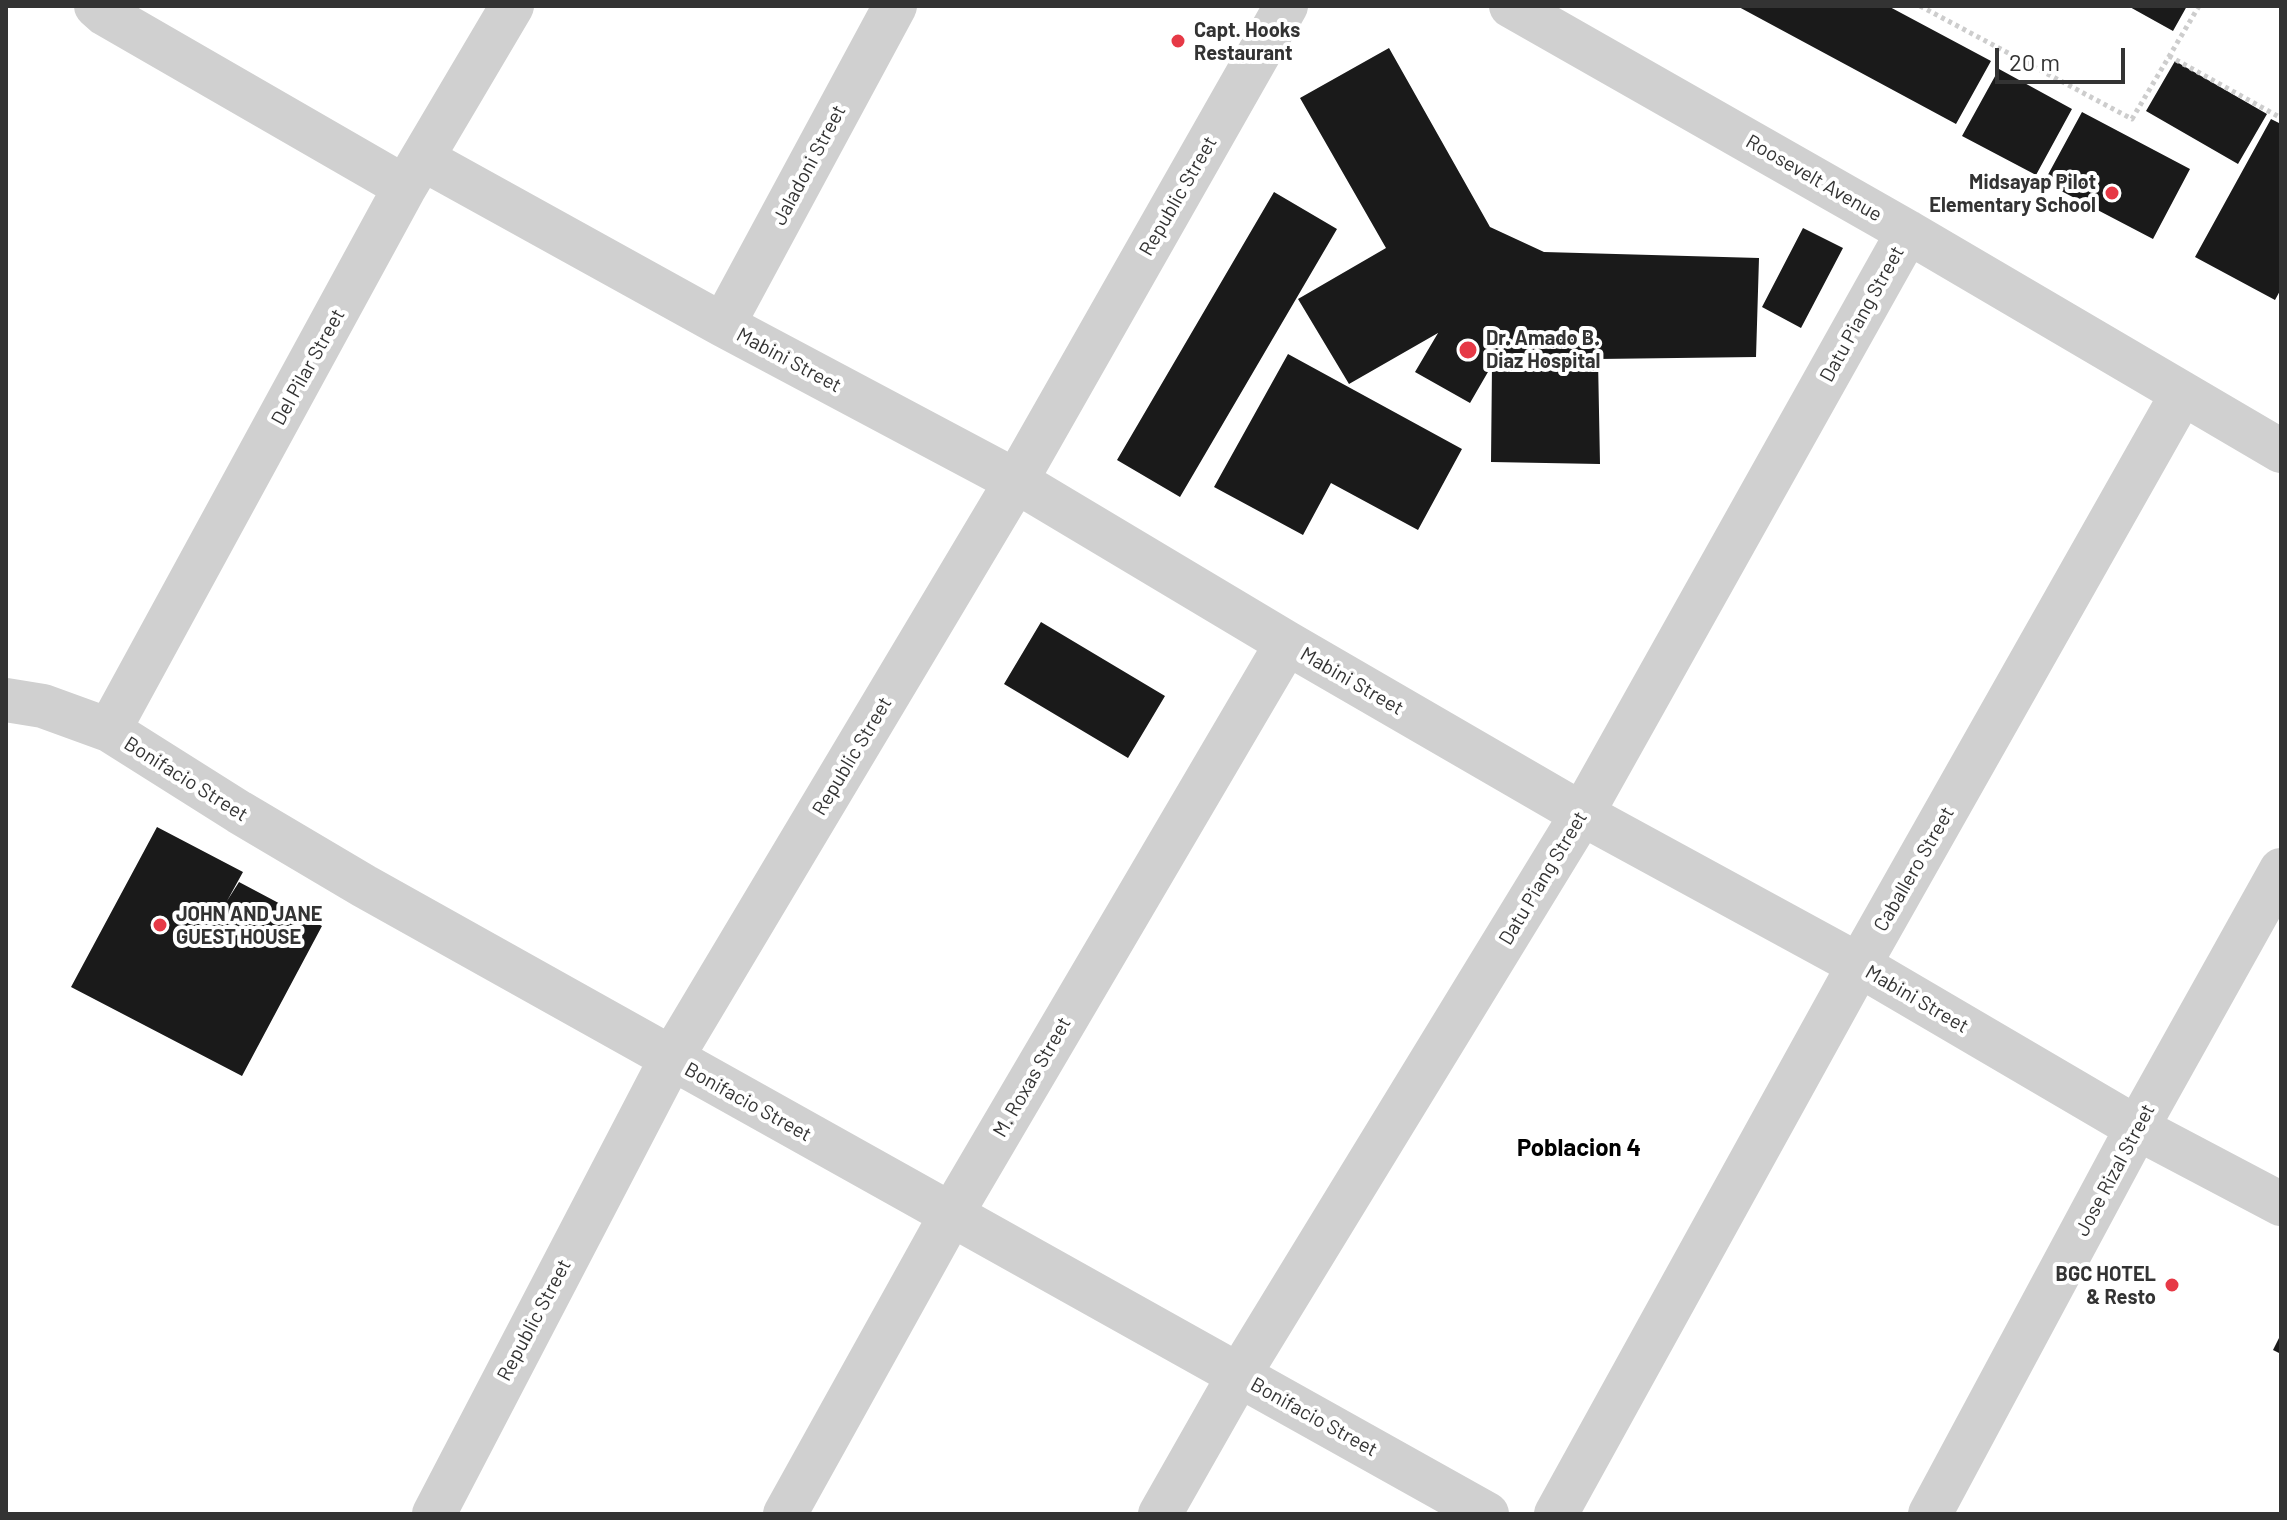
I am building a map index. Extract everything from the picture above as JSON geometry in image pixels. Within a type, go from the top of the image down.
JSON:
[{"type":"street","name":"Mabini Street","points":[[96,6],[105,14],[414,173],[723,325],[1016,481],[1582,814],[1859,965],[2137,1128],[2281,1204]]},
{"type":"street","name":"Del Pilar Street","points":[[109,730],[414,173],[512,6]]},
{"type":"street","name":"Jaladoni Street","points":[[723,325],[895,6]]},
{"type":"street","name":"Republic Street","points":[[434,1514],[671,1059],[1016,481],[1286,6]]},
{"type":"street","name":"Roosevelt Avenue","points":[[1511,6],[1908,232],[2281,451]]},
{"type":"street","name":"Datu Piang Street","points":[[1160,1514],[1239,1375],[1582,814],[1908,232]]},
{"type":"street","name":"Caballero Street","points":[[1556,1514],[1859,965],[2182,394]]},
{"type":"street","name":"M. Roxas Street","points":[[785,1514],[951,1215],[1287,643]]},
{"type":"street","name":"Bonifacio Street","points":[[6,700],[43,706],[109,730],[364,886],[1487,1514]]},
{"type":"street","name":"Jose Rizal Street","points":[[1930,1514],[2137,1128],[2281,870]]},
{"type":"path","points":[[1920,6],[2132,119],[2199,6]]},
{"type":"path","points":[[2169,56],[2281,118]]},
{"type":"building","points":[[1737,6],[1888,6],[1991,61],[1956,124]]},
{"type":"building","points":[[2128,6],[2187,6],[2173,31]]},
{"type":"building","points":[[1389,48],[1490,227],[1544,252],[1759,258],[1756,357],[1598,359],[1600,464],[1491,462],[1492,365],[1470,403],[1415,372],[1438,333],[1349,384],[1298,299],[1386,248],[1300,98]]},
{"type":"building","points":[[2175,61],[2267,114],[2238,164],[2146,111]]},
{"type":"building","points":[[1999,69],[2072,109],[2036,175],[1962,136]]},
{"type":"building","points":[[2082,112],[2190,169],[2153,239],[2044,182]]},
{"type":"building","points":[[2271,119],[2281,124],[2281,289],[2275,300],[2195,257]]},
{"type":"building","points":[[1274,192],[1337,229],[1180,497],[1117,460]]},
{"type":"building","points":[[1803,228],[1843,248],[1801,328],[1762,307]]},
{"type":"building","points":[[1288,354],[1462,449],[1418,530],[1331,483],[1303,535],[1214,487]]},
{"type":"building","points":[[1041,622],[1165,696],[1128,758],[1004,684]]},
{"type":"building","name":"JOHN AND JANE GUEST HOUSE","points":[[157,827],[243,872],[227,901],[239,882],[322,926],[242,1076],[71,987]]},
{"type":"building","points":[[2281,1334],[2281,1354],[2273,1350]]},
{"type":"place","name":"Capt. Hooks Restaurant","points":[[1178,41]]},
{"type":"place","name":"Midsayap Pilot Elementary School","points":[[2112,193]]},
{"type":"place","name":"Dr. Amado B. Diaz Hospital","points":[[1468,350]]},
{"type":"place","name":"JOHN AND JANE GUEST HOUSE","points":[[160,925]]},
{"type":"place","name":"BGC HOTEL & Resto","points":[[2172,1285]]},
{"type":"district","name":"Poblacion 4","points":[[1579,1148]]}]
